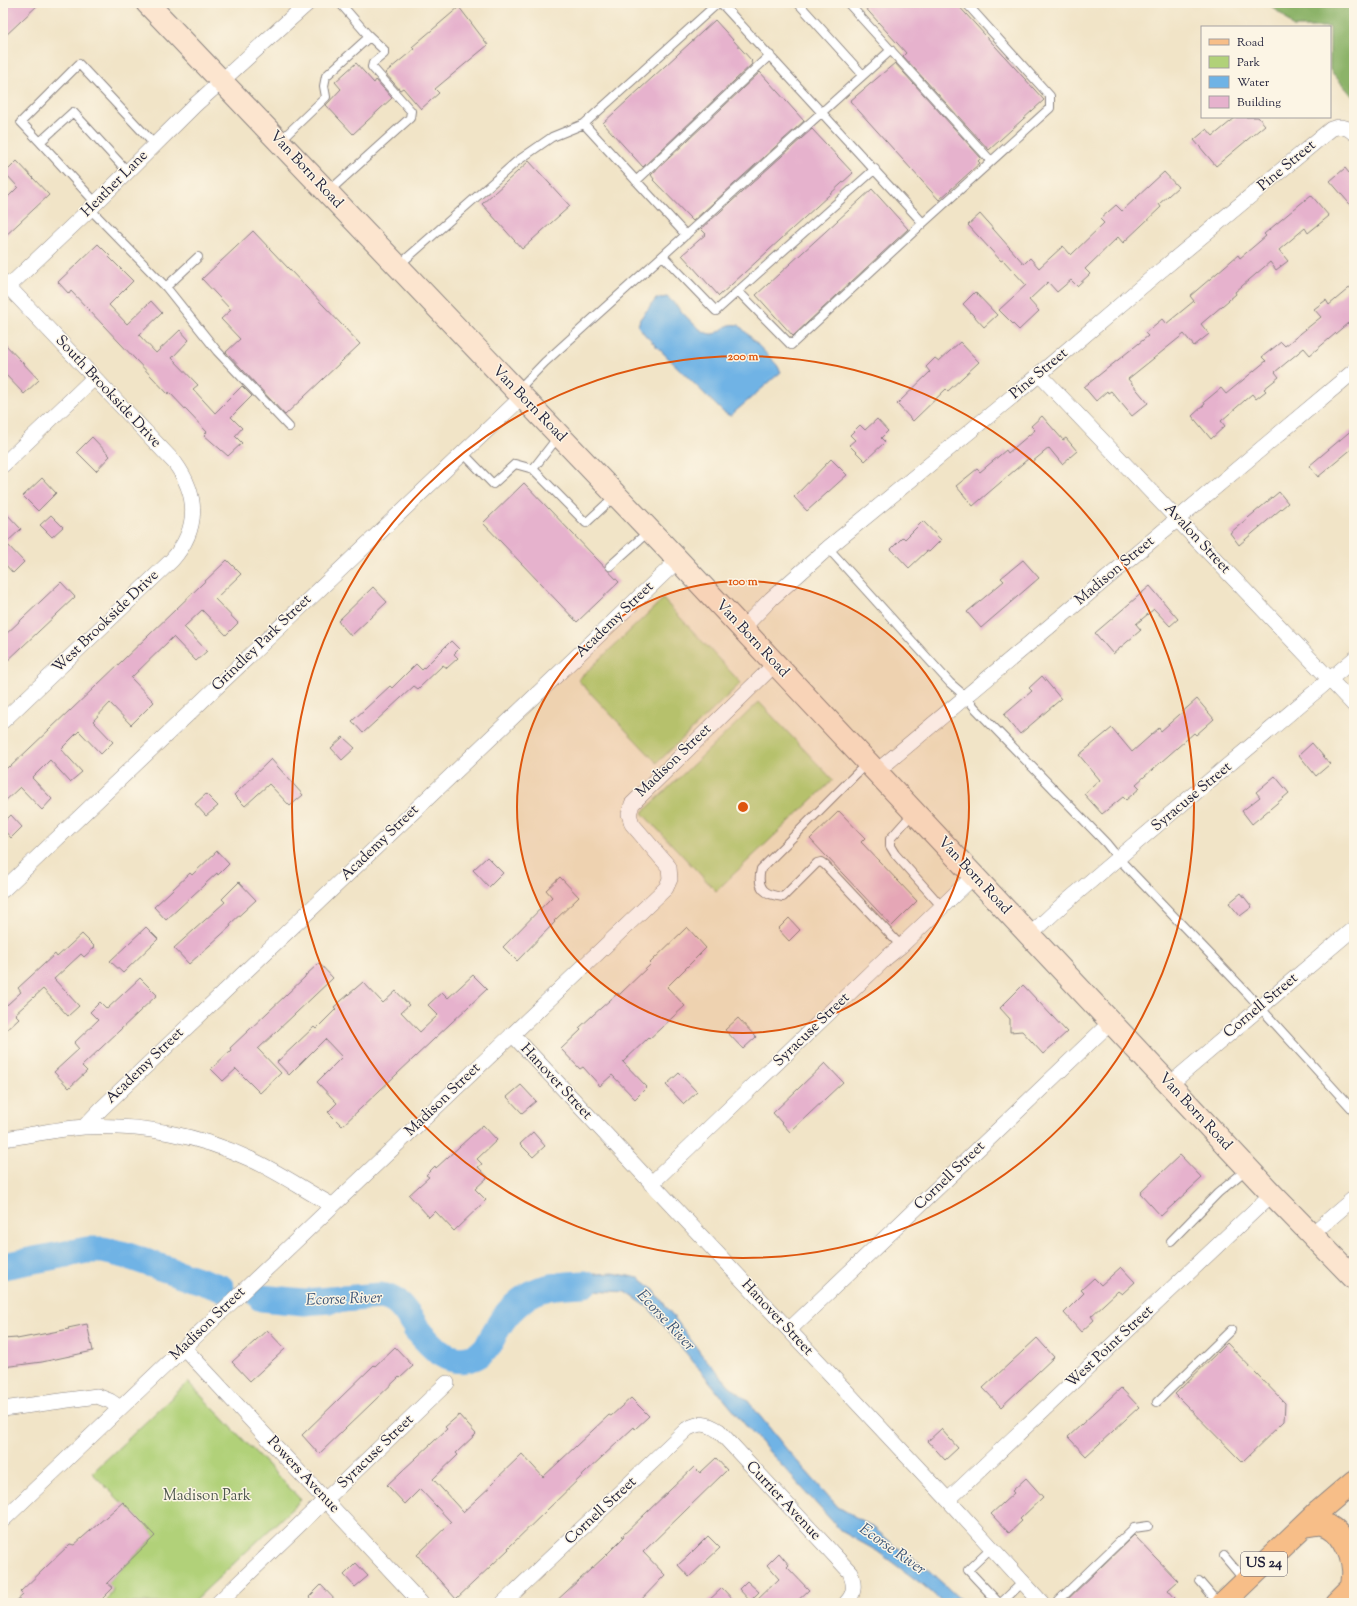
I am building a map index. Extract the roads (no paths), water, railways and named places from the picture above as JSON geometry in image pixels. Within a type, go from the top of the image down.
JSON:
[{"type":"main road","name":"Van Born Road","points":[[147,3],[678,560],[1169,1085],[1354,1278]]},
{"type":"main road","name":"US 24","points":[[1223,1603],[1354,1481]]},
{"type":"main road","points":[[1305,1526],[1323,1524],[1334,1530],[1342,1539],[1350,1554],[1353,1568],[1348,1595]]},
{"type":"main road","points":[[1235,1603],[1252,1576]]},
{"type":"street","name":"Heather Lane","points":[[6,284],[93,206],[222,81],[308,3]]},
{"type":"street","name":"Pine Street","points":[[742,629],[771,599],[828,548],[1039,374],[1331,129],[1345,127],[1354,133]]},
{"type":"street","name":"South Brookside Drive","points":[[6,284],[176,463],[184,474],[191,494],[192,514]]},
{"type":"street","name":"Madison Street","points":[[872,767],[965,696],[1354,371]]},
{"type":"street","name":"Avalon Street","points":[[1039,374],[1178,518],[1354,706]]},
{"type":"street","points":[[3,465],[94,378]]},
{"type":"street","name":"Grindley Park Street","points":[[3,890],[463,452],[519,394]]},
{"type":"street","name":"West Brookside Drive","points":[[3,721],[172,560],[179,552],[187,538],[192,523],[192,514]]},
{"type":"street","name":"Academy Street","points":[[84,1127],[101,1109],[678,560]]},
{"type":"street","name":"Syracuse Street","points":[[1030,935],[1060,907],[1119,859],[1354,659]]},
{"type":"street","name":"Madison Street","points":[[3,1520],[666,888],[670,879],[669,867],[632,824],[629,814],[632,804],[775,664]]},
{"type":"street","name":"Syracuse Street","points":[[651,1184],[886,958],[901,946],[974,876]]},
{"type":"street","name":"Cornell Street","points":[[1169,1085],[1354,928]]},
{"type":"street","name":"Cornell Street","points":[[789,1330],[1111,1022]]},
{"type":"street","name":"Hanover Street","points":[[512,1034],[992,1547],[1042,1603]]},
{"type":"street","points":[[3,1139],[84,1127],[113,1126],[154,1130],[218,1146],[248,1158],[278,1172],[309,1193],[332,1205]]},
{"type":"street","name":"West Point Street","points":[[948,1500],[1272,1194]]},
{"type":"street","points":[[1312,1234],[1354,1198]]},
{"type":"street","name":"Powers Avenue","points":[[184,1348],[421,1603]]},
{"type":"street","name":"Syracuse Street","points":[[218,1603],[447,1384]]},
{"type":"street","points":[[3,1409],[97,1396],[110,1401],[120,1408]]},
{"type":"street","name":"Cornell Street","points":[[503,1603],[687,1429],[695,1425],[702,1424]]},
{"type":"street","name":"Currier Avenue","points":[[702,1424],[711,1425],[719,1431],[850,1572],[854,1582],[854,1592],[846,1603]]},
{"type":"lane","points":[[327,192],[410,118],[411,111],[372,67],[373,63],[384,54],[384,50],[367,34],[340,3]]},
{"type":"lane","points":[[398,267],[516,162],[552,137],[584,124],[720,3],[823,112],[923,222]]},
{"type":"lane","points":[[798,3],[864,75]]},
{"type":"lane","points":[[848,3],[991,161]]},
{"type":"lane","points":[[738,292],[791,346],[923,222],[1050,108],[1050,96],[966,3]]},
{"type":"lane","points":[[279,142],[326,97],[324,86],[326,76],[368,38],[367,34]]},
{"type":"lane","points":[[519,394],[545,362],[891,50]]},
{"type":"lane","points":[[636,181],[770,55]]},
{"type":"lane","points":[[155,145],[79,64],[21,122],[40,142],[93,206],[166,287],[217,351],[289,427]]},
{"type":"lane","points":[[40,142],[73,112],[128,172]]},
{"type":"lane","points":[[584,124],[686,235]]},
{"type":"lane","points":[[663,256],[716,311],[875,169]]},
{"type":"lane","points":[[166,287],[198,257]]},
{"type":"lane","points":[[533,469],[559,436]]},
{"type":"lane","points":[[463,452],[492,484],[515,464],[533,469],[586,523],[616,496]]},
{"type":"lane","points":[[610,566],[649,530]]},
{"type":"lane","points":[[828,548],[950,683],[965,696],[1106,843],[1119,859],[1260,1008],[1354,1111]]},
{"type":"lane","points":[[872,767],[761,869],[759,878],[761,887],[767,894],[783,897],[820,862],[824,864],[901,946]]},
{"type":"lane","points":[[914,812],[890,839],[890,846],[894,854],[942,907]]},
{"type":"lane","points":[[1171,1240],[1218,1193],[1248,1168]]},
{"type":"lane","points":[[1157,1402],[1231,1330]]},
{"type":"lane","points":[[1056,1603],[1134,1528],[1148,1526]]},
{"type":"lane","points":[[992,1547],[968,1570],[1000,1603],[1023,1582]]},
{"type":"lane","points":[[1224,1556],[1252,1576]]},
{"type":"lane","points":[[1199,1581],[1218,1603]]},
{"type":"water","points":[[667,297],[695,325],[707,333],[713,334],[730,325],[739,325],[777,365],[781,372],[730,416],[723,412],[646,336],[638,326],[640,319],[656,299]]},
{"type":"water","points":[[613,1273],[639,1278],[653,1289],[702,1355],[729,1385],[747,1400],[788,1451],[838,1507],[873,1527],[894,1545],[924,1566],[964,1603],[944,1603],[923,1585],[877,1551],[841,1531],[747,1427],[649,1308],[626,1292],[579,1289],[550,1291],[546,1279],[550,1277]]},
{"type":"waterway","name":"Ecorse River","points":[[3,1266],[87,1250],[103,1250],[125,1255],[221,1288]]},
{"type":"waterway","name":"Ecorse River","points":[[261,1298],[304,1302],[380,1296],[387,1297],[401,1307],[416,1329],[438,1352],[451,1359],[459,1360],[468,1359],[483,1352],[505,1316],[529,1295],[536,1291],[552,1287],[585,1284]]},
{"type":"park label","name":"Madison Park","points":[[207,1496]]}]
